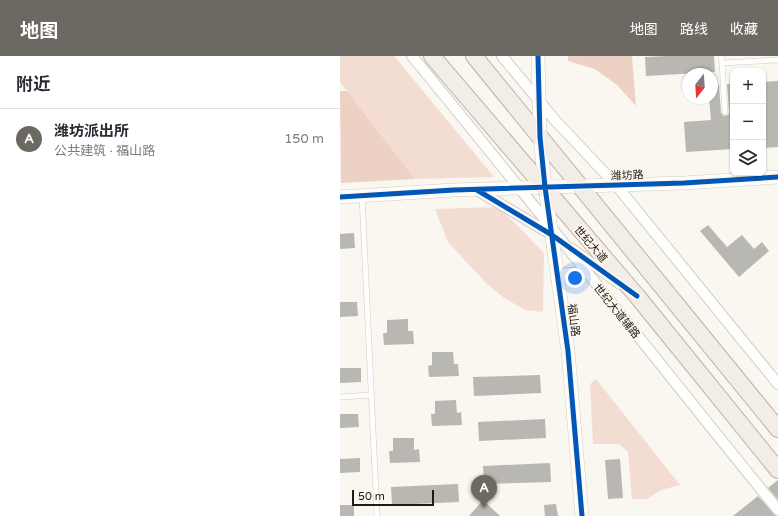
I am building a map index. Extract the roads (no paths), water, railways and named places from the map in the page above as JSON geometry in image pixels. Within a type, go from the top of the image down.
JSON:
[{"type":"main road","name":"世纪大道","points":[[432,56],[492,128],[545,187],[570,220],[637,296],[778,470]]},
{"type":"main road","points":[[474,56],[778,429]]},
{"type":"street","name":"世纪大道辅路","points":[[412,56],[521,188],[555,235],[778,510]]},
{"type":"street","points":[[502,56],[540,102],[616,185],[778,384]]},
{"type":"street","name":"福山路","points":[[538,56],[540,136],[545,187],[555,235],[558,274],[568,351],[582,516]]},
{"type":"street","name":"潍坊路","points":[[340,197],[778,177]]},
{"type":"street","points":[[477,190],[555,235],[637,296]]},
{"type":"street","points":[[558,274],[586,272]]},
{"type":"lane","points":[[721,56],[725,112]]},
{"type":"lane","points":[[722,63],[778,60]]},
{"type":"lane","points":[[362,196],[377,516]]},
{"type":"lane","points":[[340,397],[371,395]]},
{"type":"place","name":"潍坊派出所","points":[[484,508]]}]
